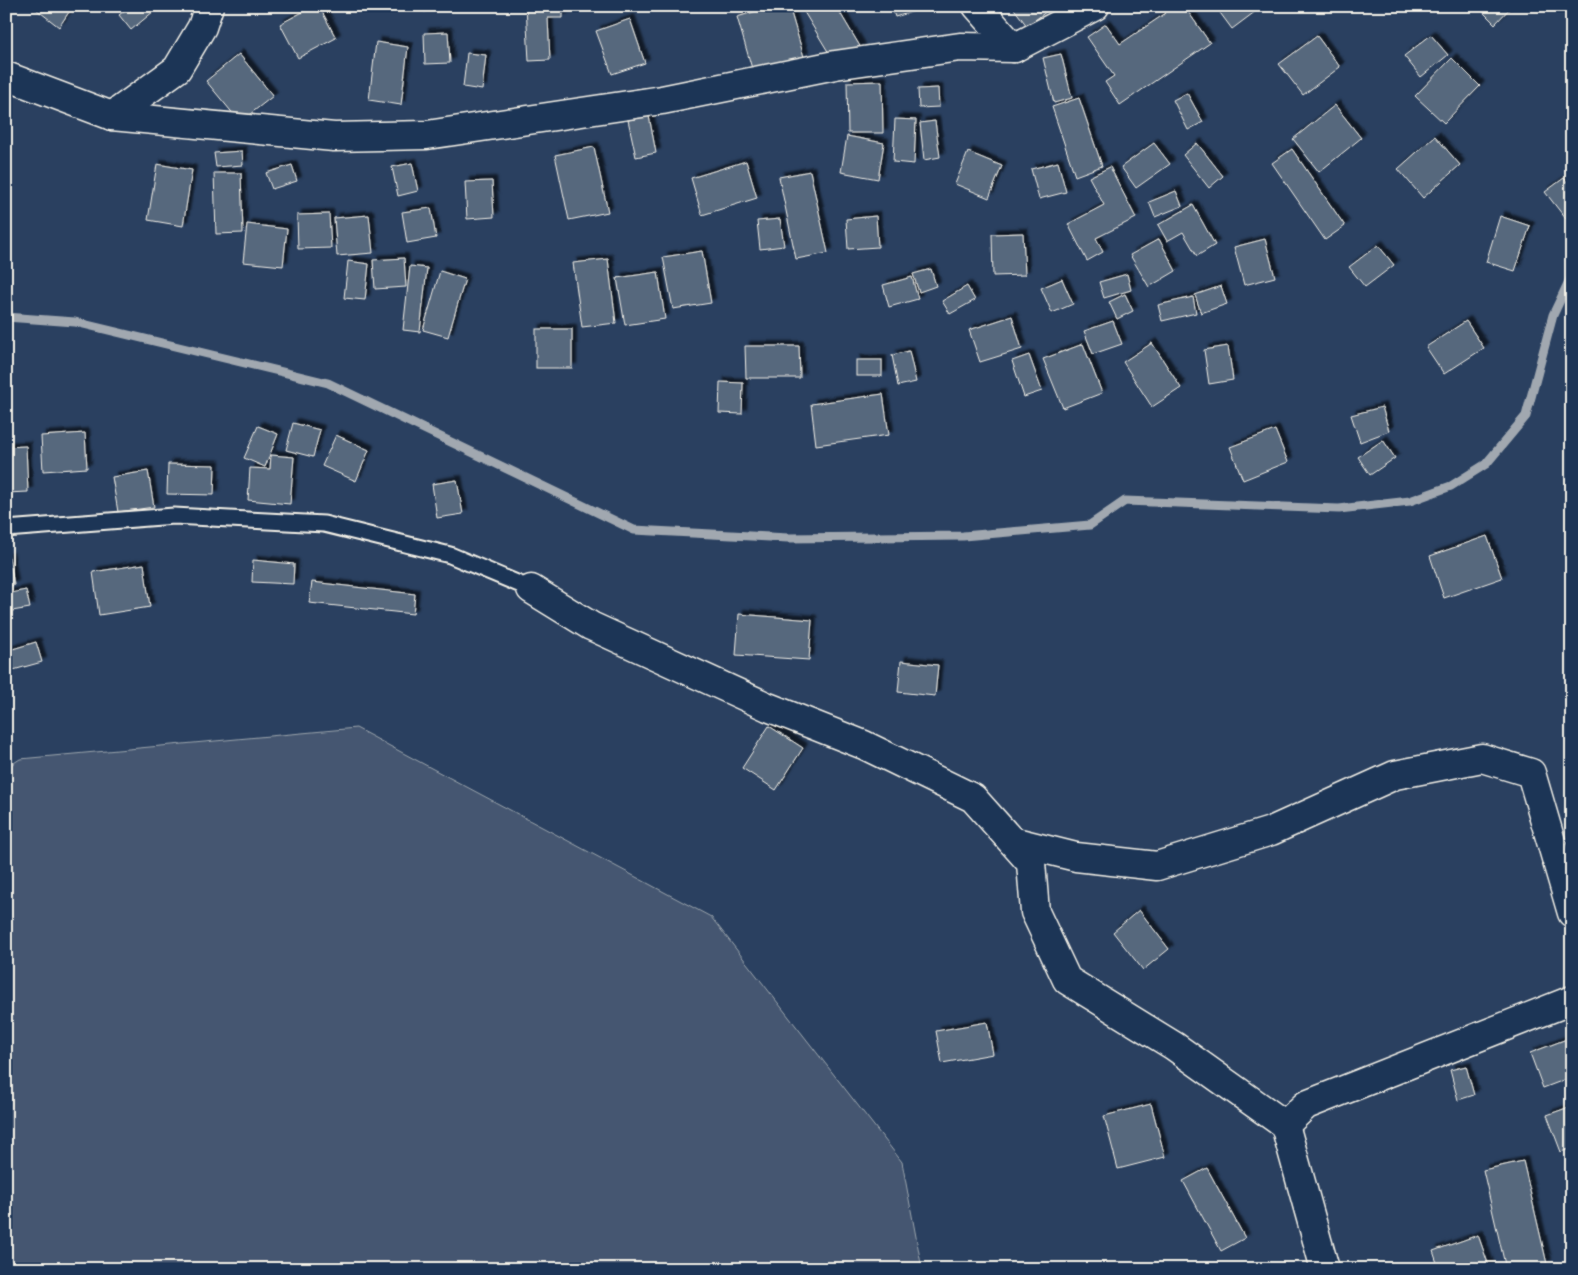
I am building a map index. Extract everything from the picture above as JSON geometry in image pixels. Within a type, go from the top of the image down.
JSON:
[{"type":"street","points":[[112,116],[177,69],[202,27],[209,6]]},
{"type":"street","points":[[977,6],[1014,48]]},
{"type":"street","points":[[6,76],[112,116],[334,137],[427,135],[662,100],[834,65],[960,47],[1014,48],[1095,6]]},
{"type":"street","points":[[531,589],[591,626],[768,707],[864,745],[973,798],[1030,862],[1035,912],[1068,980],[1174,1046],[1285,1125],[1325,1269]]},
{"type":"street","points":[[1012,841],[1076,856],[1157,866],[1271,831],[1395,775],[1482,758],[1531,773],[1572,914]]},
{"type":"street","points":[[1285,1125],[1306,1104],[1572,1000]]},
{"type":"lane","points":[[6,529],[174,516],[324,524],[450,556],[531,589]]},
{"type":"shaded area","points":[[356,728],[711,917],[902,1162],[922,1269],[6,1269],[6,768],[20,759]]},
{"type":"building","points":[[32,6],[73,6],[59,27]]},
{"type":"building","points":[[130,6],[150,6],[154,11],[131,30],[119,15]]},
{"type":"building","points":[[314,6],[319,6],[336,38],[298,58],[280,24]]},
{"type":"building","points":[[423,6],[448,6],[448,9],[424,12]]},
{"type":"building","points":[[526,6],[563,6],[563,18],[548,18],[550,60],[529,61]]},
{"type":"building","points":[[773,6],[789,6],[804,57],[753,72],[737,17]]},
{"type":"building","points":[[836,6],[861,48],[835,63],[801,7]]},
{"type":"building","points":[[891,6],[913,6],[915,11],[895,17]]},
{"type":"building","points":[[1012,6],[1044,6],[1047,11],[1027,26]]},
{"type":"building","points":[[1161,6],[1184,6],[1210,43],[1120,105],[1105,82],[1114,76],[1087,37],[1106,24],[1120,44],[1166,13]]},
{"type":"building","points":[[1215,6],[1253,6],[1256,11],[1232,29]]},
{"type":"building","points":[[1485,6],[1512,6],[1495,24],[1481,10]]},
{"type":"building","points":[[630,19],[645,63],[612,74],[596,31]]},
{"type":"building","points":[[448,32],[450,63],[425,64],[424,33]]},
{"type":"building","points":[[1431,35],[1448,55],[1421,77],[1404,56]]},
{"type":"building","points":[[1317,36],[1340,67],[1303,95],[1279,64]]},
{"type":"building","points":[[376,42],[408,47],[401,105],[369,100]]},
{"type":"building","points":[[467,53],[486,55],[482,90],[463,87]]},
{"type":"building","points":[[239,54],[273,96],[240,122],[206,81]]},
{"type":"building","points":[[1061,54],[1072,98],[1054,103],[1043,58]]},
{"type":"building","points":[[1452,58],[1480,86],[1444,123],[1415,96]]},
{"type":"building","points":[[882,81],[883,133],[848,133],[847,82]]},
{"type":"building","points":[[938,88],[939,107],[919,108],[918,89]]},
{"type":"building","points":[[1187,93],[1203,122],[1188,130],[1173,100]]},
{"type":"building","points":[[1079,98],[1102,166],[1075,176],[1052,107]]},
{"type":"building","points":[[1335,105],[1361,138],[1319,172],[1293,139]]},
{"type":"building","points":[[649,116],[656,153],[636,157],[628,120]]},
{"type":"building","points":[[895,119],[916,120],[914,164],[893,162]]},
{"type":"building","points":[[935,121],[940,157],[924,160],[920,123]]},
{"type":"building","points":[[847,136],[884,143],[878,179],[841,172]]},
{"type":"building","points":[[1435,136],[1460,165],[1423,198],[1398,169]]},
{"type":"building","points":[[1154,143],[1170,164],[1136,188],[1121,167]]},
{"type":"building","points":[[1197,143],[1223,176],[1209,188],[1183,155]]},
{"type":"building","points":[[594,147],[608,212],[569,220],[555,155]]},
{"type":"building","points":[[1292,149],[1345,226],[1325,240],[1272,163]]},
{"type":"building","points":[[242,151],[243,165],[216,167],[214,153]]},
{"type":"building","points":[[968,152],[1002,166],[989,198],[955,184]]},
{"type":"building","points":[[746,161],[757,198],[702,215],[691,178]]},
{"type":"building","points":[[1058,162],[1066,192],[1039,199],[1031,169]]},
{"type":"building","points":[[412,163],[418,191],[398,196],[392,167]]},
{"type":"building","points":[[157,164],[192,170],[183,226],[148,220]]},
{"type":"building","points":[[292,165],[297,181],[272,189],[266,173]]},
{"type":"building","points":[[1110,167],[1136,218],[1096,238],[1103,252],[1087,261],[1068,224],[1104,205],[1089,177]]},
{"type":"building","points":[[810,171],[828,253],[796,259],[779,177]]},
{"type":"building","points":[[214,173],[241,173],[243,233],[216,234]]},
{"type":"building","points":[[1564,178],[1572,188],[1572,214],[1566,219],[1545,192]]},
{"type":"building","points":[[492,181],[494,217],[467,219],[465,182]]},
{"type":"building","points":[[1176,191],[1182,206],[1155,217],[1149,202]]},
{"type":"building","points":[[1193,205],[1215,245],[1197,256],[1183,232],[1167,241],[1158,225]]},
{"type":"building","points":[[431,208],[436,238],[407,243],[402,212]]},
{"type":"building","points":[[329,214],[331,248],[298,249],[297,215]]},
{"type":"building","points":[[369,215],[373,253],[337,256],[334,218]]},
{"type":"building","points":[[876,216],[878,247],[848,249],[846,219]]},
{"type":"building","points":[[1500,216],[1530,226],[1515,271],[1486,262]]},
{"type":"building","points":[[780,219],[784,246],[760,249],[757,221]]},
{"type":"building","points":[[247,224],[287,229],[283,266],[243,262]]},
{"type":"building","points":[[1023,233],[1025,275],[993,276],[992,234]]},
{"type":"building","points":[[1159,239],[1176,271],[1149,287],[1130,255]]},
{"type":"building","points":[[1265,239],[1275,277],[1244,285],[1234,247]]},
{"type":"building","points":[[1378,245],[1394,265],[1365,287],[1349,267]]},
{"type":"building","points":[[702,251],[711,303],[673,309],[663,257]]},
{"type":"building","points":[[404,258],[406,287],[375,289],[373,260]]},
{"type":"building","points":[[608,259],[616,323],[582,327],[573,263]]},
{"type":"building","points":[[348,261],[369,264],[365,300],[344,298]]},
{"type":"building","points":[[410,266],[427,268],[420,332],[403,330]]},
{"type":"building","points":[[931,269],[936,286],[919,292],[913,274]]},
{"type":"building","points":[[440,271],[465,279],[448,337],[423,330]]},
{"type":"building","points":[[658,272],[665,319],[625,325],[617,278]]},
{"type":"building","points":[[1127,274],[1131,290],[1104,298],[1099,282]]},
{"type":"building","points":[[912,277],[918,299],[889,307],[883,285]]},
{"type":"building","points":[[1062,279],[1073,304],[1052,313],[1041,288]]},
{"type":"building","points":[[967,286],[975,300],[950,314],[942,301]]},
{"type":"building","points":[[1221,286],[1227,304],[1201,313],[1195,295]]},
{"type":"building","points":[[1125,294],[1133,311],[1117,319],[1109,302]]},
{"type":"building","points":[[1193,297],[1196,313],[1162,321],[1158,305]]},
{"type":"building","points":[[1012,316],[1022,349],[980,362],[969,330]]},
{"type":"building","points":[[1113,321],[1122,344],[1093,354],[1084,331]]},
{"type":"building","points":[[1466,321],[1484,348],[1444,374],[1426,347]]},
{"type":"building","points":[[536,329],[572,329],[572,368],[536,368]]},
{"type":"building","points":[[1152,343],[1181,388],[1152,407],[1123,362]]},
{"type":"building","points":[[1083,344],[1102,393],[1063,408],[1043,359]]},
{"type":"building","points":[[745,346],[799,346],[800,378],[746,378]]},
{"type":"building","points":[[1228,346],[1233,380],[1209,384],[1204,350]]},
{"type":"building","points":[[909,351],[916,382],[898,386],[892,355]]},
{"type":"building","points":[[1029,355],[1042,391],[1024,397],[1012,361]]},
{"type":"building","points":[[856,360],[882,360],[882,376],[856,376]]},
{"type":"building","points":[[720,382],[743,383],[742,414],[719,413]]},
{"type":"building","points":[[883,394],[889,435],[816,445],[811,404]]},
{"type":"building","points":[[1382,407],[1389,431],[1360,442],[1351,415]]},
{"type":"building","points":[[293,423],[320,430],[313,457],[286,450]]},
{"type":"building","points":[[258,426],[278,434],[265,467],[244,458]]},
{"type":"building","points":[[1275,430],[1288,462],[1243,480],[1230,447]]},
{"type":"building","points":[[85,433],[87,468],[43,471],[41,436]]},
{"type":"building","points":[[336,435],[369,450],[356,481],[322,466]]},
{"type":"building","points":[[1383,440],[1395,458],[1370,475],[1358,457]]},
{"type":"building","points":[[26,446],[28,492],[6,493],[6,447]]},
{"type":"building","points":[[271,455],[294,457],[290,504],[248,500],[250,468],[270,469]]},
{"type":"building","points":[[168,464],[215,465],[214,495],[167,494]]},
{"type":"building","points":[[148,471],[154,507],[118,512],[112,477]]},
{"type":"building","points":[[457,480],[463,514],[437,518],[432,484]]},
{"type":"building","points":[[1487,536],[1502,578],[1444,598],[1430,556]]},
{"type":"building","points":[[9,557],[14,585],[6,587],[6,558]]},
{"type":"building","points":[[253,560],[294,564],[293,584],[252,582]]},
{"type":"building","points":[[144,564],[150,607],[99,615],[93,572]]},
{"type":"building","points":[[312,582],[415,594],[413,614],[309,603]]},
{"type":"building","points":[[26,590],[30,608],[6,612],[6,594]]},
{"type":"building","points":[[739,614],[812,620],[809,660],[736,655]]},
{"type":"building","points":[[36,642],[42,662],[6,672],[6,651]]},
{"type":"building","points":[[901,661],[938,665],[935,696],[898,692]]},
{"type":"building","points":[[769,726],[803,748],[776,790],[742,768]]},
{"type":"building","points":[[1139,910],[1169,949],[1143,970],[1113,932]]},
{"type":"building","points":[[987,1022],[993,1054],[942,1063],[936,1031]]},
{"type":"building","points":[[1572,1037],[1572,1077],[1543,1088],[1530,1053]]},
{"type":"building","points":[[1466,1066],[1474,1095],[1458,1100],[1450,1070]]},
{"type":"building","points":[[1151,1104],[1165,1157],[1118,1169],[1104,1116]]},
{"type":"building","points":[[1572,1106],[1572,1148],[1561,1152],[1547,1115]]},
{"type":"building","points":[[1523,1161],[1547,1264],[1526,1269],[1506,1269],[1483,1170]]},
{"type":"building","points":[[1207,1168],[1245,1238],[1221,1251],[1183,1181]]},
{"type":"building","points":[[1478,1235],[1490,1269],[1439,1269],[1433,1251]]},
{"type":"waterway","points":[[6,317],[75,322],[328,383],[634,530],[788,538],[963,536],[1090,525],[1125,501],[1339,509],[1410,501],[1451,486],[1486,464],[1526,416],[1553,315],[1572,275]]}]
